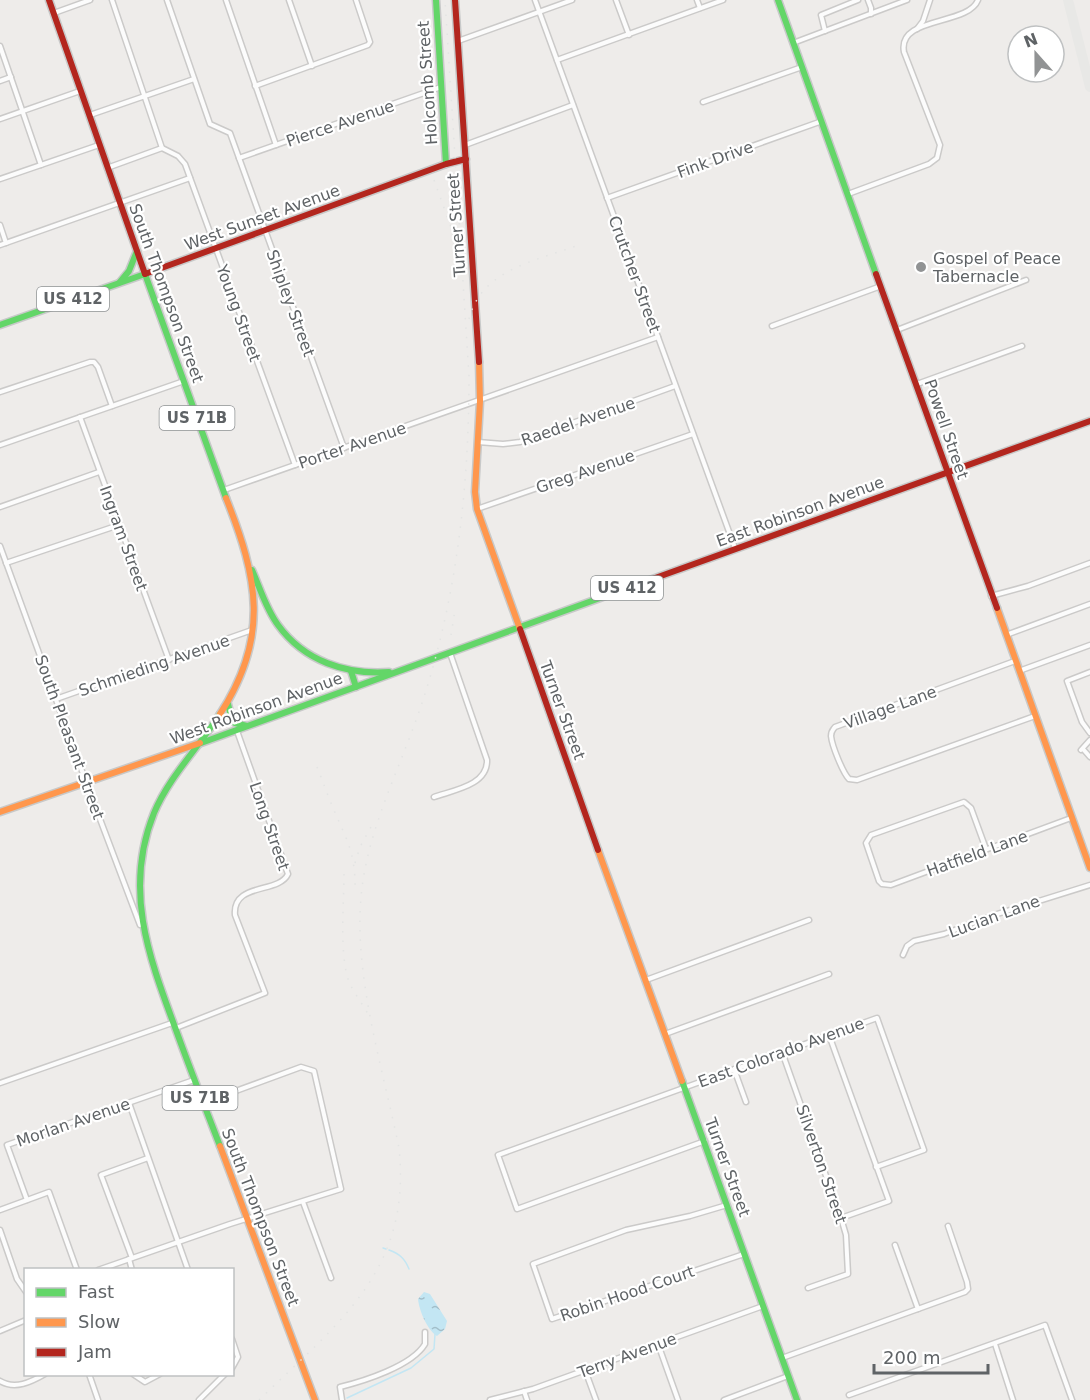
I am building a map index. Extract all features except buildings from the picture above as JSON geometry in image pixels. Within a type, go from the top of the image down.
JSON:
[{"type":"main road","name":"South Thompson Street","points":[[49,0],[249,562],[255,603],[250,646],[240,679],[228,704],[166,791],[153,814],[146,837],[139,879],[141,927],[146,950],[202,1104],[248,1219],[315,1400]]},
{"type":"main road","name":"Holcomb Street","points":[[436,0],[446,164]]},
{"type":"main road","name":"Turner Street","points":[[455,0],[480,400],[475,492],[477,509],[797,1400]]},
{"type":"main road","name":"Powell Street","points":[[778,0],[1090,868]]},
{"type":"main road","name":"West Sunset Avenue","points":[[0,325],[465,159]]},
{"type":"main road","points":[[118,283],[129,271],[137,251]]},
{"type":"main road","name":"East Robinson Avenue","points":[[519,627],[1090,421]]},
{"type":"main road","name":"US 412","points":[[249,562],[268,607],[285,634],[303,651],[325,663],[368,674],[403,669]]},
{"type":"main road","points":[[255,603],[268,607]]},
{"type":"main road","name":"West Robinson Avenue","points":[[0,812],[237,731],[519,627]]},
{"type":"main road","points":[[353,671],[359,686]]},
{"type":"main road","points":[[228,704],[234,723],[243,726],[252,725]]},
{"type":"street","points":[[54,13],[90,0]]},
{"type":"street","points":[[107,168],[162,148],[112,0]]},
{"type":"street","name":"Shipley Street","points":[[167,0],[210,124],[230,133],[344,447]]},
{"type":"street","points":[[226,0],[276,145]]},
{"type":"street","points":[[289,0],[312,66]]},
{"type":"street","points":[[255,86],[370,44],[356,0]]},
{"type":"street","name":"Crutcher Street","points":[[536,0],[735,548]]},
{"type":"street","points":[[458,41],[572,0]]},
{"type":"street","points":[[616,0],[629,35]]},
{"type":"street","points":[[697,0],[700,9]]},
{"type":"street","points":[[557,60],[723,0]]},
{"type":"street","points":[[825,31],[821,15],[858,0]]},
{"type":"street","points":[[868,0],[871,14]]},
{"type":"street","points":[[793,43],[907,0]]},
{"type":"street","points":[[848,194],[930,164],[939,155],[940,145],[903,48],[906,37],[923,21],[930,0]]},
{"type":"street","points":[[916,29],[971,9],[978,0]]},
{"type":"street","points":[[0,46],[41,165]]},
{"type":"street","points":[[703,102],[802,67]]},
{"type":"street","points":[[0,81],[11,77]]},
{"type":"street","points":[[89,116],[194,79]]},
{"type":"street","name":"Pierce Avenue","points":[[238,158],[442,87]]},
{"type":"street","points":[[0,119],[80,91]]},
{"type":"street","points":[[465,145],[573,105]]},
{"type":"street","name":"Fink Drive","points":[[607,198],[822,121]]},
{"type":"street","points":[[0,179],[99,145]]},
{"type":"street","name":"Young Street","points":[[162,148],[182,160],[190,178],[295,465]]},
{"type":"street","points":[[0,245],[190,178]]},
{"type":"street","points":[[0,225],[6,243]]},
{"type":"street","points":[[897,330],[1026,280]]},
{"type":"street","points":[[772,326],[881,286]]},
{"type":"street","name":"Porter Avenue","points":[[224,491],[658,337]]},
{"type":"street","points":[[917,384],[1022,346]]},
{"type":"street","points":[[0,393],[87,362],[93,362],[98,367],[112,406]]},
{"type":"street","points":[[0,445],[183,381]]},
{"type":"street","name":"Raedel Avenue","points":[[478,442],[503,444],[520,442],[675,386]]},
{"type":"street","name":"Ingram Street","points":[[80,417],[169,660]]},
{"type":"street","name":"Greg Avenue","points":[[477,509],[693,434]]},
{"type":"street","points":[[0,507],[99,472]]},
{"type":"street","points":[[6,563],[119,525]]},
{"type":"street","name":"South Pleasant Street","points":[[0,546],[141,927]]},
{"type":"street","points":[[991,596],[1028,586],[1090,563]]},
{"type":"street","points":[[1006,635],[1090,604]]},
{"type":"street","name":"Schmieding Avenue","points":[[56,699],[252,630]]},
{"type":"street","points":[[1018,671],[1090,645]]},
{"type":"street","points":[[434,797],[478,780],[488,768],[449,652]]},
{"type":"street","name":"Village Lane","points":[[1015,661],[835,727],[831,737],[844,773],[849,779],[857,780],[1035,716]]},
{"type":"street","points":[[1090,672],[1067,681],[1082,722],[1090,733]]},
{"type":"street","name":"Long Street","points":[[174,1025],[265,993],[234,907],[240,898],[252,891],[283,880],[288,874],[237,731]]},
{"type":"street","points":[[1090,740],[1082,749],[1090,757]]},
{"type":"street","name":"Hatfield Lane","points":[[986,849],[971,808],[967,803],[961,802],[871,835],[866,840],[869,856],[877,876],[882,884],[891,885],[1071,818]]},
{"type":"street","name":"Lucian Lane","points":[[903,955],[907,946],[914,941],[944,934],[994,915],[1090,885]]},
{"type":"street","points":[[646,980],[809,920]]},
{"type":"street","points":[[665,1034],[829,974]]},
{"type":"street","name":"East Colorado Avenue","points":[[705,1141],[517,1209],[498,1155],[877,1018],[924,1150],[876,1167]]},
{"type":"street","points":[[0,1083],[174,1025]]},
{"type":"street","points":[[829,1035],[889,1201],[841,1218]]},
{"type":"street","name":"Silverton Street","points":[[782,1052],[846,1235],[848,1274],[808,1288]]},
{"type":"street","points":[[101,1268],[341,1189],[314,1071],[301,1067],[202,1104]]},
{"type":"street","points":[[734,1069],[746,1102]]},
{"type":"street","name":"Morlan Avenue","points":[[27,1200],[7,1145],[194,1080]]},
{"type":"street","points":[[129,1103],[189,1268]]},
{"type":"street","points":[[132,1268],[101,1175],[148,1158]]},
{"type":"street","points":[[0,1210],[49,1192],[77,1268]]},
{"type":"street","points":[[303,1202],[331,1278]]},
{"type":"street","name":"Robin Hood Court","points":[[727,1205],[626,1230],[533,1264],[552,1319],[745,1253]]},
{"type":"street","points":[[782,1358],[962,1294],[968,1289],[968,1282],[948,1226]]},
{"type":"street","points":[[0,1230],[17,1279],[24,1289]]},
{"type":"street","points":[[895,1245],[918,1310]]},
{"type":"street","name":"Terry Avenue","points":[[490,1400],[585,1370],[764,1305]]},
{"type":"street","points":[[0,1331],[24,1321]]},
{"type":"street","points":[[849,1395],[1045,1325],[1072,1400]]},
{"type":"street","points":[[342,1400],[340,1387],[393,1368],[423,1349],[425,1332]]},
{"type":"street","points":[[658,1344],[678,1400]]},
{"type":"street","points":[[995,1344],[1013,1400]]},
{"type":"street","points":[[234,1345],[238,1357],[234,1364]]},
{"type":"street","points":[[585,1370],[597,1400]]},
{"type":"street","points":[[0,1381],[15,1385],[41,1376]]},
{"type":"street","points":[[90,1376],[98,1400]]},
{"type":"street","points":[[136,1376],[145,1383],[156,1376]]},
{"type":"street","points":[[199,1400],[223,1376]]},
{"type":"street","points":[[724,1400],[789,1376]]},
{"type":"street","points":[[524,1391],[527,1400]]},
{"type":"water","points":[[424,1292],[430,1294],[447,1321],[445,1329],[437,1336],[427,1325],[420,1309],[418,1299]]},
{"type":"waterway","points":[[389,1250],[402,1257],[409,1269]]},
{"type":"waterway","points":[[347,1398],[411,1368],[434,1349],[435,1334]]},
{"type":"taxiway","points":[[1068,0],[1090,87]]},
{"type":"railway","points":[[259,1400],[316,1345],[364,1291],[381,1261],[394,1228],[400,1191],[399,1148],[366,991],[360,928],[361,897],[364,872],[377,823],[414,727],[444,623],[459,541],[467,459],[469,376],[445,0]]},
{"type":"railway","points":[[434,180],[452,230],[454,245]]},
{"type":"railway","points":[[469,319],[475,302],[497,278],[527,263],[576,246]]},
{"type":"railway","points":[[451,635],[455,610]]},
{"type":"railway","points":[[317,767],[352,855],[355,893]]},
{"type":"railway","points":[[355,863],[360,847],[372,825]]},
{"type":"railway","points":[[344,874],[343,943],[346,971],[351,986],[368,1014]]},
{"type":"traffic: fast","points":[[436,0],[446,164]]},
{"type":"traffic: fast","points":[[778,0],[876,274]]},
{"type":"traffic: fast","points":[[120,282],[129,271],[137,251]]},
{"type":"traffic: fast","points":[[0,325],[145,274],[226,498]]},
{"type":"traffic: fast","points":[[252,570],[274,619],[300,648],[327,663],[342,668],[389,672]]},
{"type":"traffic: fast","points":[[201,743],[622,590]]},
{"type":"traffic: fast","points":[[351,671],[356,687]]},
{"type":"traffic: fast","points":[[228,704],[235,723],[247,726]]},
{"type":"traffic: fast","points":[[220,714],[168,787],[154,813],[145,841],[140,896],[143,923],[157,976],[220,1146]]},
{"type":"traffic: fast","points":[[682,1081],[797,1400]]},
{"type":"traffic: slow","points":[[479,362],[480,401],[475,492],[477,509],[520,629]]},
{"type":"traffic: slow","points":[[220,714],[236,686],[247,659],[254,607],[246,555],[226,498]]},
{"type":"traffic: slow","points":[[997,608],[1090,868]]},
{"type":"traffic: slow","points":[[0,812],[200,743]]},
{"type":"traffic: slow","points":[[598,850],[682,1081]]},
{"type":"traffic: slow","points":[[220,1146],[315,1400]]},
{"type":"traffic: jam","points":[[49,0],[145,274]]},
{"type":"traffic: jam","points":[[455,0],[479,362]]},
{"type":"traffic: jam","points":[[145,274],[446,164],[466,159]]},
{"type":"traffic: jam","points":[[876,274],[997,608]]},
{"type":"traffic: jam","points":[[622,590],[1090,421]]},
{"type":"traffic: jam","points":[[520,629],[598,850]]},
{"type":"place","name":"Gospel of Peace Tabernacle","points":[[921,267]]}]
